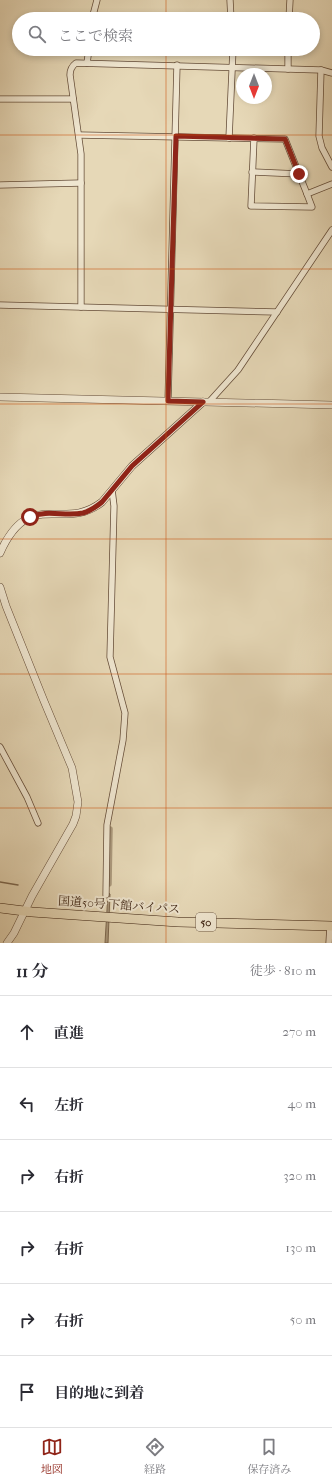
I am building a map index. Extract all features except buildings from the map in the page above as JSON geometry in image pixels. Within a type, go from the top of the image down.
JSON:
[{"type":"highway","name":"国道50号 下館バイパス","points":[[0,908],[178,922],[331,926]]},
{"type":"street","points":[[94,12],[97,0]]},
{"type":"street","points":[[230,0],[231,12]]},
{"type":"street","points":[[289,12],[290,0]]},
{"type":"street","points":[[87,63],[88,56]]},
{"type":"street","points":[[229,138],[233,56]]},
{"type":"street","points":[[288,56],[288,69]]},
{"type":"street","points":[[81,307],[81,154],[70,70],[76,63],[321,70],[332,73]]},
{"type":"street","points":[[168,401],[177,65]]},
{"type":"street","points":[[321,70],[319,136],[322,148],[332,167]]},
{"type":"street","points":[[0,99],[73,99]]},
{"type":"street","points":[[79,135],[176,136],[229,138],[254,138],[285,139],[312,207],[251,206],[254,138]]},
{"type":"street","points":[[252,172],[299,174]]},
{"type":"street","points":[[0,185],[81,183]]},
{"type":"street","points":[[307,194],[332,184]]},
{"type":"street","points":[[0,553],[9,534],[21,522],[42,513],[77,513],[89,510],[102,502],[142,457],[206,402],[238,370],[332,230]]},
{"type":"street","points":[[0,305],[277,312]]},
{"type":"street","points":[[0,396],[332,405]]},
{"type":"street","points":[[106,895],[107,825],[123,740],[125,713],[110,657],[114,506],[112,490]]},
{"type":"street","points":[[0,587],[6,606],[72,768],[78,795],[77,809],[73,824],[24,911],[14,933],[7,943]]},
{"type":"street","points":[[0,746],[27,797],[38,823]]},
{"type":"street","points":[[329,943],[331,926]]},
{"type":"shaded area","points":[[108,893],[110,894],[108,943],[105,943]]},
{"type":"waterway","points":[[109,884],[110,829]]},
{"type":"waterway","points":[[0,882],[18,885]]},
{"type":"route","points":[[30,517],[42,513],[83,513],[97,506],[132,466],[203,402],[168,401],[176,136],[285,139],[299,174]]}]
